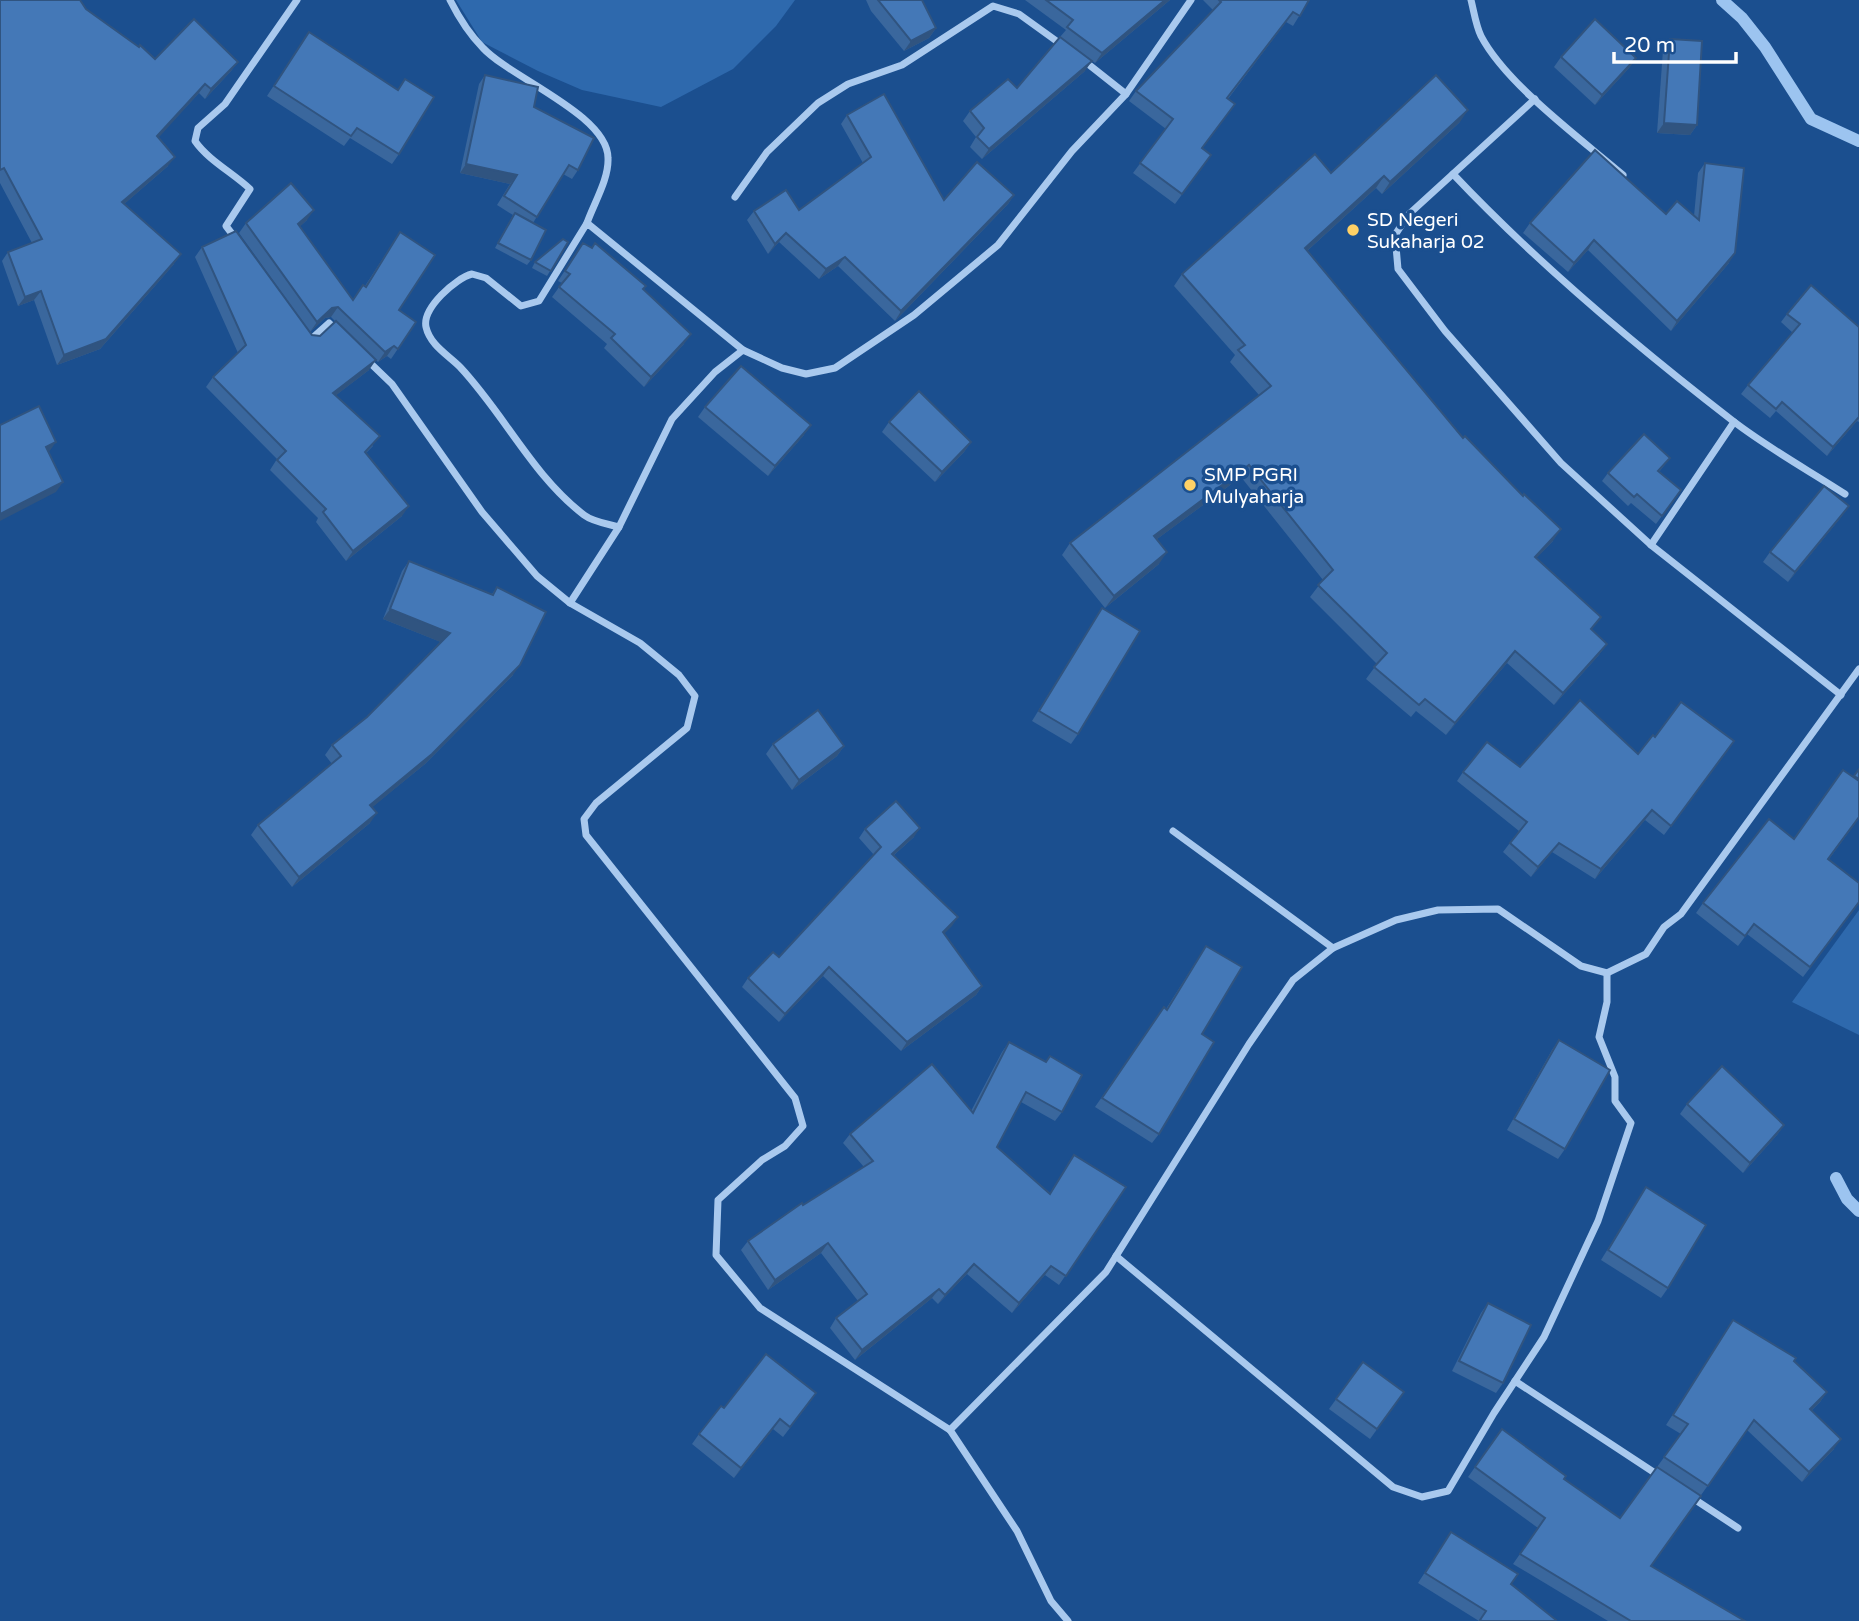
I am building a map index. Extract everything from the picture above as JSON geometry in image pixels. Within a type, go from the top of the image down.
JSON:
[{"type":"street","points":[[241,247],[226,226],[250,189],[229,169],[202,152],[195,141],[198,128],[225,104],[297,0]]},
{"type":"street","points":[[450,0],[459,19],[483,49],[509,70],[569,109],[603,141],[609,156],[606,176],[587,223],[539,301],[522,306],[486,278],[469,274],[431,309],[426,326],[429,337],[461,368],[556,491],[587,517],[619,527]]},
{"type":"street","points":[[587,223],[743,350],[782,368],[806,374],[835,368],[914,315],[998,245],[1072,151],[1126,94],[1191,0]]},
{"type":"street","points":[[1471,0],[1480,34],[1493,55],[1535,99],[1623,175]]},
{"type":"street","points":[[735,197],[767,152],[818,103],[848,84],[902,65],[993,6],[1020,15],[1126,94]]},
{"type":"street","points":[[1535,99],[1401,224],[1394,247],[1398,269],[1445,331],[1561,463],[1651,545],[1841,695]]},
{"type":"street","points":[[1453,174],[1494,217],[1552,270],[1734,422],[1844,494]]},
{"type":"street","points":[[301,331],[309,341],[329,323],[347,340]]},
{"type":"street","points":[[356,349],[392,384],[482,512],[537,576],[570,603],[640,643],[679,675],[695,696],[687,728],[596,803],[584,819],[586,835],[795,1098],[803,1126],[785,1146],[762,1160],[718,1200],[716,1255],[760,1308],[950,1430],[1017,1531],[1051,1601],[1068,1621]]},
{"type":"street","points":[[570,603],[619,527],[672,419],[715,372],[743,350]]},
{"type":"street","points":[[1651,545],[1734,422]]},
{"type":"street","points":[[950,1430],[1106,1272],[1249,1044],[1293,980],[1333,948],[1396,920],[1428,912],[1498,909],[1581,966],[1607,973],[1646,954],[1664,927],[1681,914],[1859,668]]},
{"type":"street","points":[[1173,831],[1333,948]]},
{"type":"street","points":[[1116,1256],[1393,1487],[1422,1497],[1448,1491],[1544,1338],[1598,1221],[1631,1123],[1615,1101],[1615,1077],[1599,1037],[1607,1002],[1607,973]]},
{"type":"street","points":[[1515,1381],[1671,1484]]},
{"type":"street","points":[[1682,1491],[1738,1528]]},
{"type":"shaded area","points":[[456,0],[795,0],[776,26],[733,69],[661,107],[582,90],[482,42]]},
{"type":"shaded area","points":[[1859,910],[1859,1035],[1792,1002]]},
{"type":"building","points":[[0,0],[80,0],[86,9],[139,47],[140,45],[155,59],[194,19],[238,62],[211,89],[205,84],[157,136],[175,157],[122,202],[181,254],[106,339],[64,355],[41,291],[25,297],[8,252],[42,239],[4,168],[0,170]]},
{"type":"building","points":[[878,0],[922,0],[936,28],[911,41]]},
{"type":"building","points":[[1046,0],[1165,0],[1102,53],[1067,27],[1073,20]]},
{"type":"building","points":[[1219,0],[1309,0],[1300,16],[1293,12],[1227,98],[1235,104],[1202,148],[1211,155],[1182,194],[1140,163],[1173,119],[1136,91],[1221,2]]},
{"type":"building","points":[[1595,19],[1636,58],[1602,95],[1561,57]]},
{"type":"building","points":[[309,32],[398,90],[405,79],[434,97],[399,154],[357,128],[351,136],[274,86]]},
{"type":"building","points":[[1060,37],[1092,61],[989,149],[977,137],[984,128],[970,111],[1008,79],[1017,88]]},
{"type":"building","points":[[1670,39],[1702,41],[1697,125],[1664,123]]},
{"type":"building","points":[[485,75],[538,87],[534,107],[594,138],[578,170],[569,165],[537,217],[504,196],[517,175],[466,164]]},
{"type":"building","points":[[1436,75],[1468,110],[1390,182],[1384,176],[1305,248],[1463,438],[1465,436],[1523,496],[1524,494],[1561,529],[1535,557],[1601,617],[1591,629],[1607,644],[1563,693],[1515,651],[1455,723],[1425,699],[1419,705],[1374,667],[1387,653],[1318,585],[1333,570],[1249,465],[1154,536],[1167,552],[1114,596],[1070,543],[1271,386],[1238,350],[1245,345],[1182,274],[1315,154],[1331,173]]},
{"type":"building","points":[[884,94],[944,200],[977,162],[1014,195],[901,311],[845,257],[826,269],[786,233],[775,244],[754,211],[786,190],[799,210],[871,157],[847,115]]},
{"type":"building","points":[[1595,150],[1666,214],[1677,201],[1699,220],[1705,163],[1744,168],[1735,253],[1677,321],[1594,240],[1574,263],[1530,223]]},
{"type":"building","points":[[291,183],[314,210],[298,224],[353,300],[363,285],[366,287],[400,232],[435,255],[399,310],[416,322],[398,349],[394,346],[385,352],[338,307],[332,308],[317,322],[246,223]]},
{"type":"building","points":[[515,213],[546,230],[531,260],[498,243]]},
{"type":"building","points":[[236,231],[312,335],[320,336],[336,321],[376,360],[333,393],[380,436],[365,452],[409,506],[353,551],[323,512],[326,509],[277,460],[286,451],[213,377],[246,345],[202,247]]},
{"type":"building","points":[[563,239],[568,242],[551,271],[535,262]]},
{"type":"building","points":[[583,243],[592,248],[595,243],[646,286],[643,289],[691,334],[651,377],[611,338],[615,334],[559,287],[570,274],[565,271]]},
{"type":"building","points":[[1811,285],[1859,327],[1859,417],[1833,447],[1782,402],[1776,409],[1748,385],[1800,324],[1787,314]]},
{"type":"building","points":[[741,366],[811,425],[775,466],[705,407]]},
{"type":"building","points":[[919,391],[971,442],[942,472],[889,422]]},
{"type":"building","points":[[39,406],[56,442],[46,447],[63,482],[0,514],[0,425]]},
{"type":"building","points":[[1644,434],[1670,458],[1658,471],[1681,490],[1662,516],[1637,494],[1634,497],[1608,473]]},
{"type":"building","points":[[1824,486],[1849,506],[1795,572],[1770,552]]},
{"type":"building","points":[[409,561],[493,595],[497,587],[546,612],[520,665],[432,754],[370,805],[377,813],[299,877],[258,825],[341,756],[332,745],[367,717],[450,633],[390,609]]},
{"type":"building","points":[[1102,608],[1140,631],[1078,734],[1039,711]]},
{"type":"building","points":[[1580,700],[1638,754],[1653,735],[1655,737],[1681,702],[1734,741],[1671,826],[1652,810],[1601,869],[1559,843],[1538,867],[1510,843],[1527,822],[1463,772],[1487,742],[1520,767]]},
{"type":"building","points":[[818,710],[844,746],[799,780],[773,744]]},
{"type":"building","points":[[1843,770],[1859,781],[1859,817],[1828,859],[1859,883],[1859,902],[1810,967],[1754,924],[1745,936],[1703,903],[1769,819],[1794,839]]},
{"type":"building","points":[[896,801],[920,828],[892,854],[958,917],[943,932],[982,986],[907,1042],[829,967],[785,1014],[748,978],[773,952],[779,957],[881,847],[865,829]]},
{"type":"building","points":[[1206,946],[1242,967],[1202,1034],[1214,1042],[1159,1134],[1102,1098],[1164,1007],[1167,1010]]},
{"type":"building","points":[[1559,1040],[1610,1070],[1565,1149],[1514,1119]]},
{"type":"building","points":[[1009,1042],[1046,1062],[1050,1056],[1082,1075],[1062,1112],[1026,1092],[997,1147],[1050,1194],[1074,1155],[1126,1187],[1066,1276],[1051,1266],[1019,1303],[974,1264],[945,1295],[939,1289],[862,1350],[836,1318],[867,1294],[828,1243],[775,1280],[748,1241],[802,1203],[803,1205],[873,1161],[850,1134],[932,1064],[973,1113]]},
{"type":"building","points":[[1722,1066],[1784,1125],[1750,1163],[1687,1104]]},
{"type":"building","points":[[1646,1187],[1706,1225],[1668,1288],[1608,1250]]},
{"type":"building","points":[[1488,1303],[1531,1325],[1503,1383],[1459,1361]]},
{"type":"building","points":[[1733,1320],[1796,1358],[1794,1361],[1827,1392],[1810,1409],[1841,1439],[1809,1472],[1754,1420],[1708,1486],[1664,1457],[1688,1424],[1673,1415]]},
{"type":"building","points":[[766,1354],[816,1393],[790,1427],[780,1419],[741,1468],[699,1434],[721,1406],[724,1408]]},
{"type":"building","points":[[1363,1362],[1404,1392],[1377,1429],[1336,1399]]},
{"type":"building","points":[[1502,1429],[1566,1476],[1564,1479],[1620,1518],[1657,1467],[1701,1496],[1651,1566],[1745,1621],[1631,1621],[1520,1554],[1545,1518],[1475,1467]]},
{"type":"building","points":[[1451,1532],[1518,1574],[1511,1584],[1556,1620],[1480,1620],[1486,1611],[1425,1573]]},
{"type":"waterway","points":[[1722,0],[1742,18],[1765,47],[1811,119],[1859,141]]},
{"type":"waterway","points":[[1836,1178],[1847,1199],[1859,1211]]},
{"type":"place","name":"SD Negeri Sukaharja 02","points":[[1353,230]]},
{"type":"place","name":"SMP PGRI Mulyaharja","points":[[1190,485]]}]
